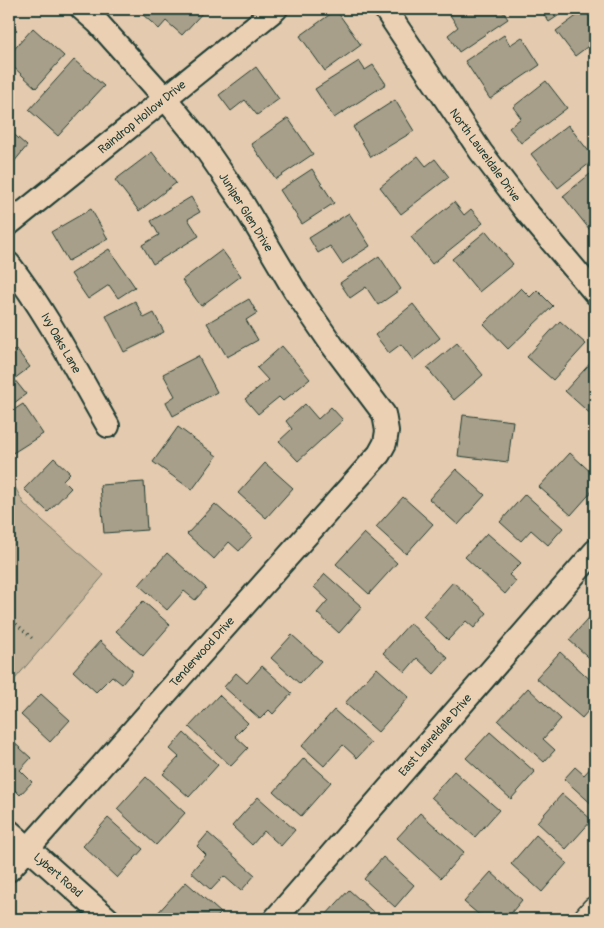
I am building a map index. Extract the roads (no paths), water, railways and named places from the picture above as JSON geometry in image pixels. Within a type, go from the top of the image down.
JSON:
[{"type":"street","name":"Juniper Glen Drive","points":[[82,9],[98,23],[165,98],[200,141],[242,202],[295,291],[326,337],[384,414],[387,431]]},
{"type":"street","name":"Raindrop Hollow Drive","points":[[9,224],[276,9]]},
{"type":"street","name":"North Laureldale Drive","points":[[385,9],[481,152],[524,210],[595,293]]},
{"type":"street","name":"Ivy Oaks Lane","points":[[9,264],[27,287],[61,342],[108,426]]},
{"type":"street","name":"Tenderwood Drive","points":[[9,870],[379,454],[385,444],[387,431]]},
{"type":"street","name":"East Laureldale Drive","points":[[275,919],[595,551]]},
{"type":"street","name":"Lybert Road","points":[[9,831],[108,919]]},
{"type":"street","points":[[588,919],[595,911]]}]
